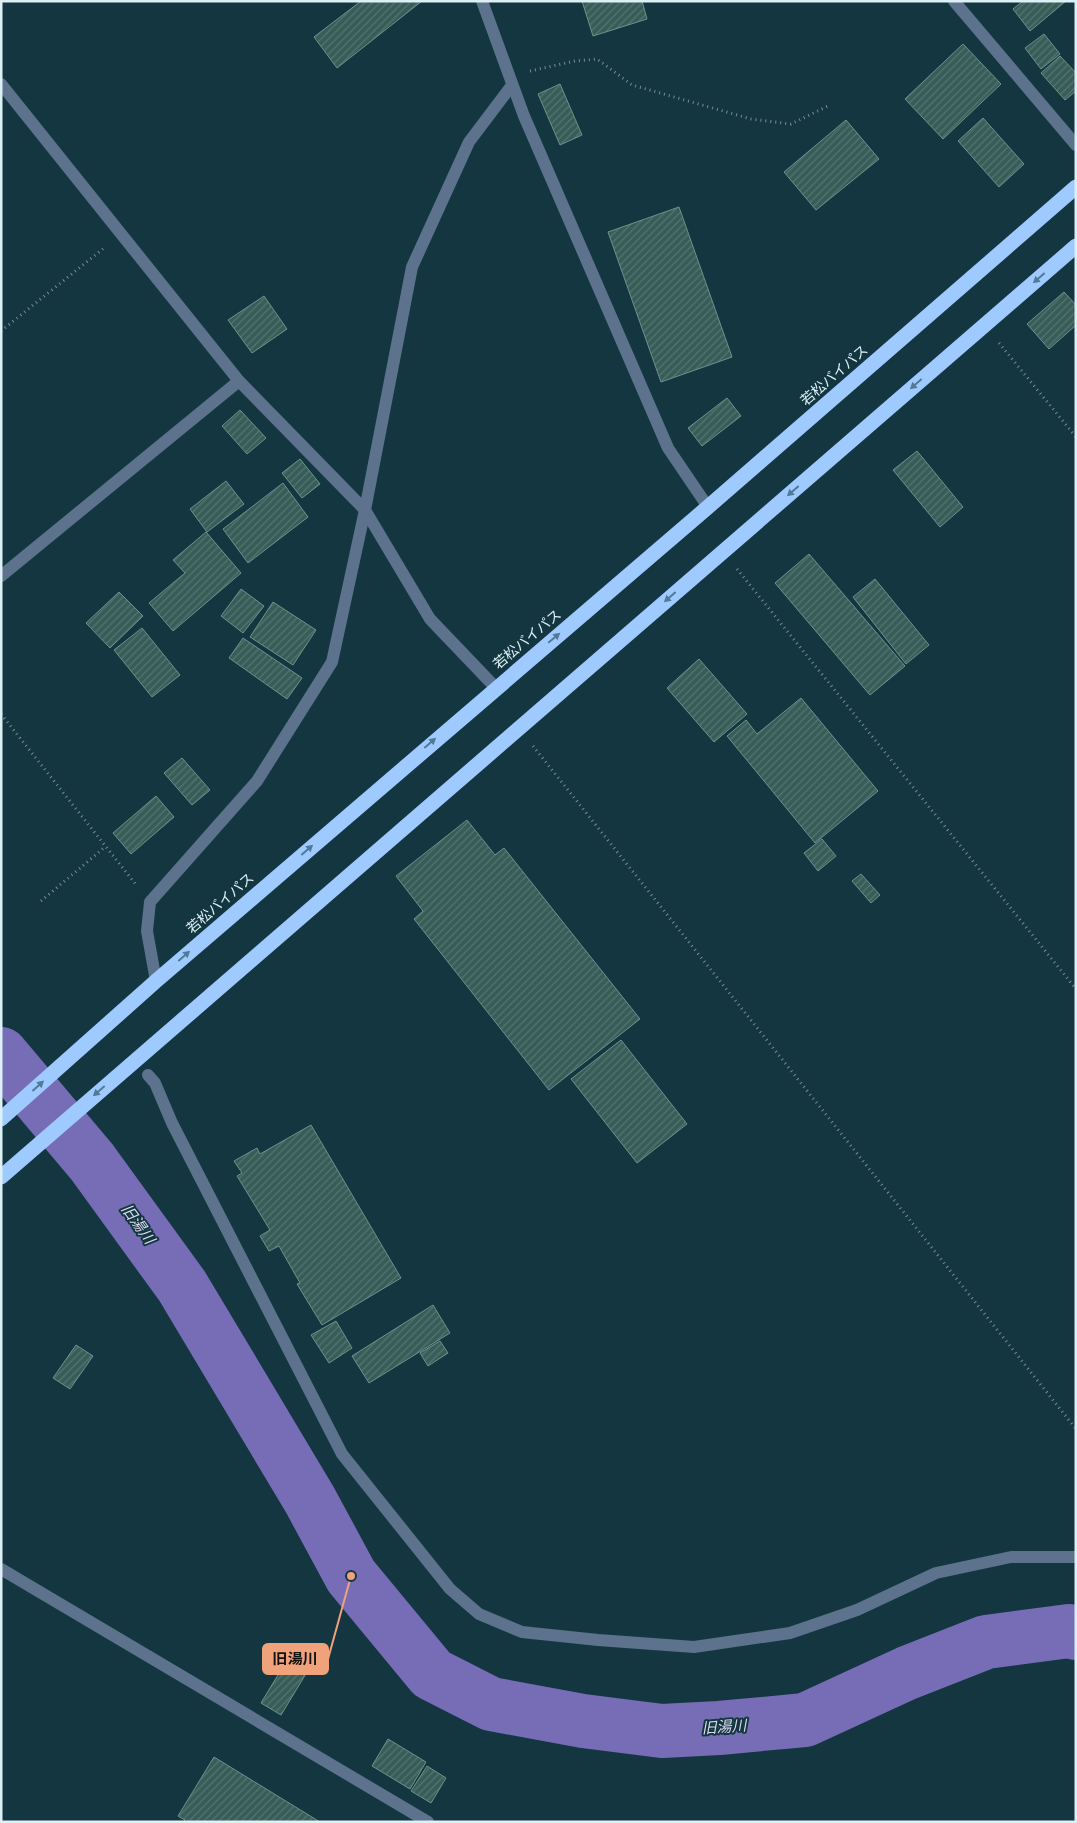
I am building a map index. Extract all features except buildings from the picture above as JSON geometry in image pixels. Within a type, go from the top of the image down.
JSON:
[{"type":"highway","name":"若松バイパス","points":[[1,1119],[156,981],[495,687],[708,507],[1076,186]]},
{"type":"highway","points":[[1,1177],[136,1058],[1076,246]]},
{"type":"street","points":[[482,1],[511,80],[668,448],[708,507]]},
{"type":"street","points":[[954,1],[1076,145]]},
{"type":"street","points":[[156,981],[147,931],[150,902],[257,781],[332,662],[365,510],[412,267],[469,142],[511,80]]},
{"type":"street","points":[[1,84],[239,381],[365,510],[430,619],[495,687]]},
{"type":"street","points":[[1,576],[239,381]]},
{"type":"street","points":[[148,1075],[155,1083],[172,1123],[342,1454],[450,1589],[479,1614],[522,1632],[694,1647],[790,1633],[857,1610],[936,1573],[1011,1557],[1076,1557]]},
{"type":"street","points":[[1,1569],[428,1822]]},
{"type":"path","points":[[511,80],[575,60],[597,59],[632,85],[751,119],[791,124],[830,105]]},
{"type":"path","points":[[1,331],[122,233]]},
{"type":"path","points":[[984,325],[1076,437]]},
{"type":"path","points":[[723,551],[1076,989]]},
{"type":"path","points":[[1,714],[150,902]]},
{"type":"path","points":[[519,728],[1076,1429]]},
{"type":"path","points":[[42,901],[105,847]]},
{"type":"waterway","name":"旧湯川","points":[[1,1054],[92,1162],[182,1286],[310,1500],[351,1576],[432,1674],[491,1704],[583,1721],[662,1731],[719,1728],[805,1720],[907,1673],[986,1642],[1069,1631],[1076,1633]]},
{"type":"place","name":"旧湯川","points":[[351,1576]]}]
